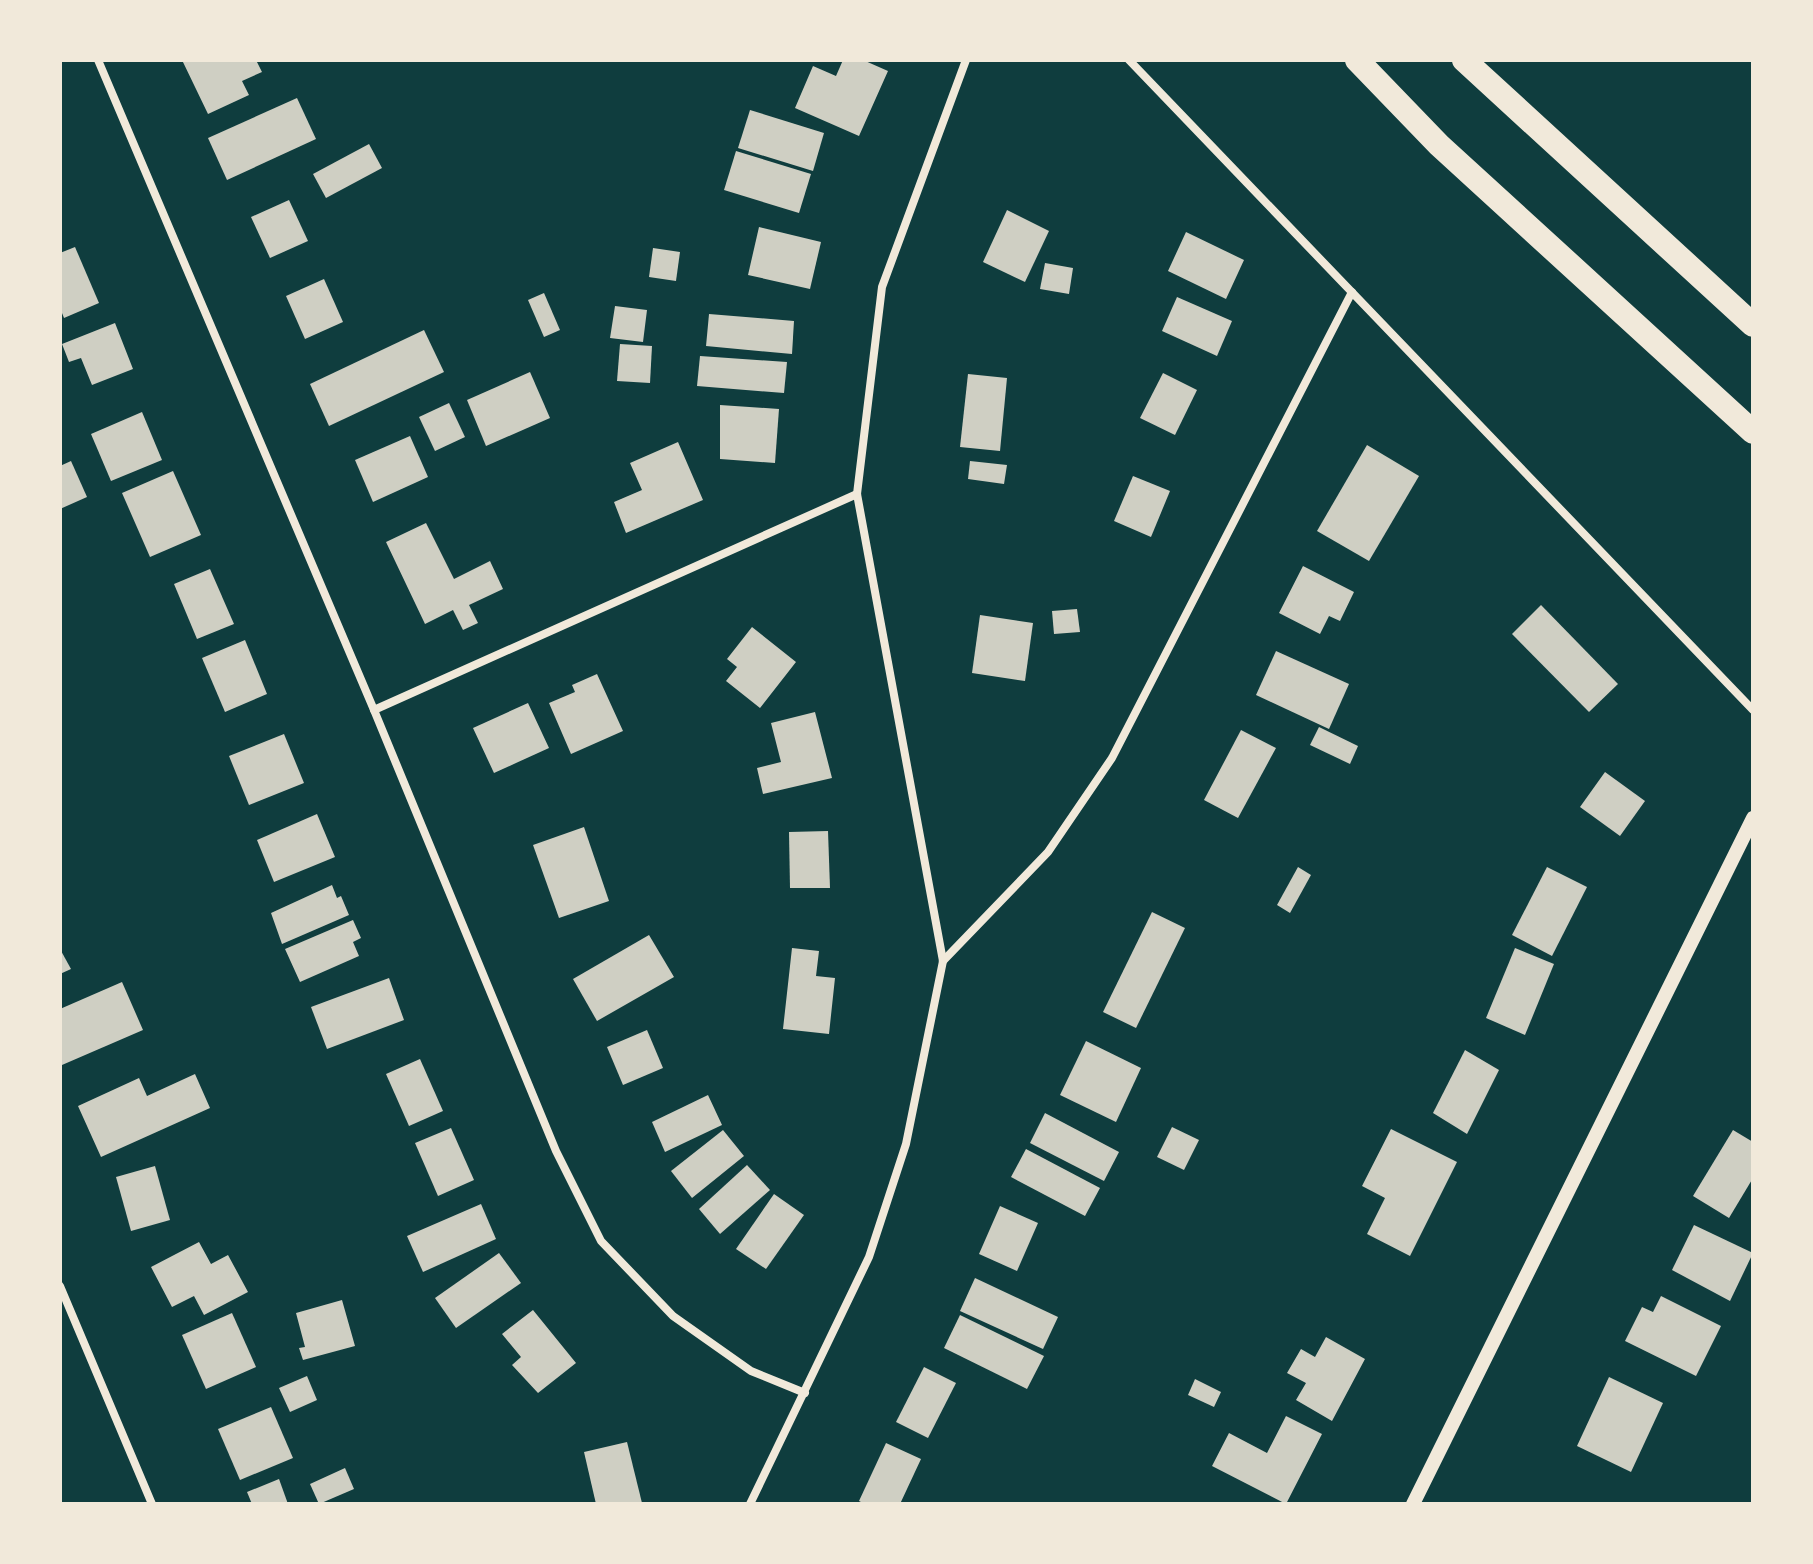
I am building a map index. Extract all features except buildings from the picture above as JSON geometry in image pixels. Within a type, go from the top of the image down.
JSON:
[{"type":"highway","points":[[1357,60],[1439,145],[1753,432]]},
{"type":"highway","points":[[1464,60],[1753,325]]},
{"type":"street","points":[[98,60],[374,710],[556,1151],[601,1241],[673,1316],[751,1371],[805,1393]]},
{"type":"street","points":[[750,1504],[869,1257],[906,1144],[943,961],[857,494],[882,287],[966,60]]},
{"type":"street","points":[[1129,60],[1753,710]]},
{"type":"street","points":[[943,961],[1048,852],[1112,758],[1352,292]]},
{"type":"street","points":[[374,710],[857,494]]},
{"type":"street","points":[[1413,1504],[1753,818]]},
{"type":"street","points":[[60,1286],[152,1504]]}]
